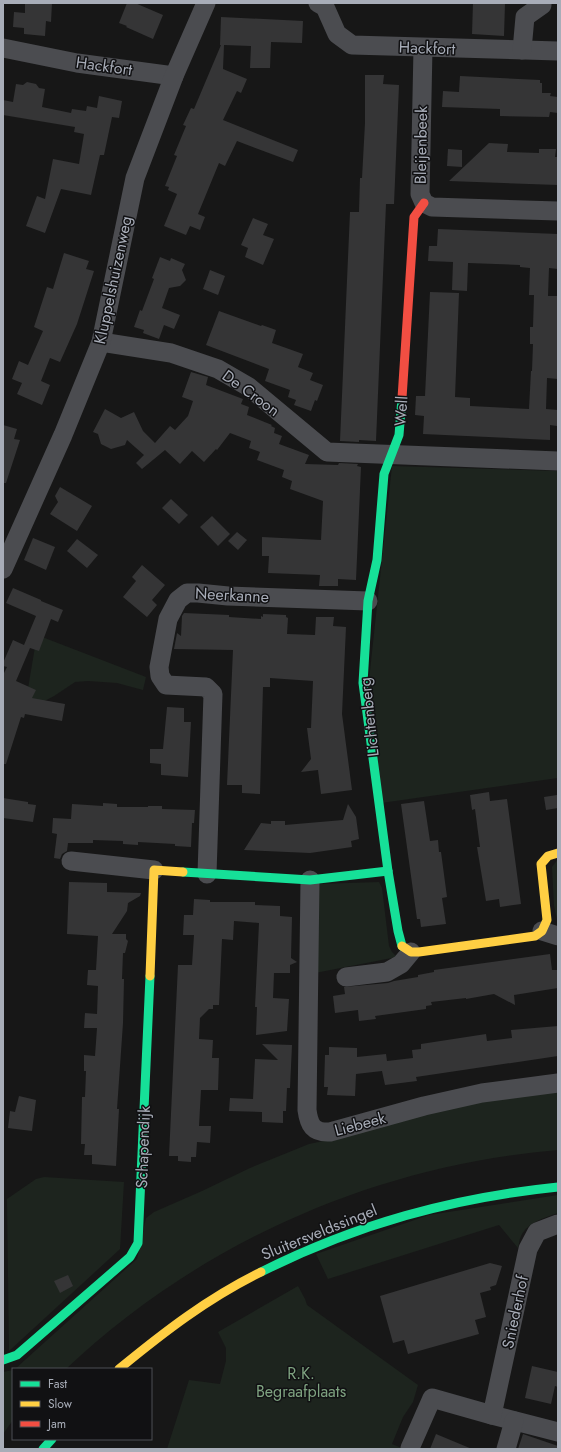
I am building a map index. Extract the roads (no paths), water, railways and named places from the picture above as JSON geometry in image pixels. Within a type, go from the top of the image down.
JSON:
[{"type":"street","points":[[174,76],[206,3]]},
{"type":"street","name":"Hackfort","points":[[318,3],[325,7],[337,34],[352,45],[558,51]]},
{"type":"street","points":[[522,50],[525,17],[542,5],[542,3]]},
{"type":"street","name":"Hackfort","points":[[3,48],[77,63],[174,76]]},
{"type":"street","name":"Bleijenbeek","points":[[423,48],[420,194],[424,203],[432,207],[558,211]]},
{"type":"street","name":"Kluppelshuizenweg","points":[[3,569],[63,435],[101,342],[135,178],[174,76]]},
{"type":"street","name":"Well","points":[[392,454],[399,435],[414,217],[424,203]]},
{"type":"street","name":"De Croon","points":[[101,342],[171,353],[218,369],[249,387],[327,452],[392,454]]},
{"type":"street","points":[[392,454],[558,461]]},
{"type":"street","name":"Lichtenberg","points":[[392,454],[384,474],[377,560],[368,601],[363,683],[388,871],[400,939],[402,946],[412,952]]},
{"type":"street","name":"Neerkanne","points":[[207,874],[213,694],[206,687],[166,685],[160,676],[159,667],[168,618],[172,609],[178,600],[187,593],[368,601]]},
{"type":"street","points":[[346,977],[387,972],[401,964],[412,952],[550,934],[541,864],[544,858],[549,854],[558,853]]},
{"type":"street","points":[[71,861],[154,870],[310,880],[388,871]]},
{"type":"street","name":"Schapendijk","points":[[3,1360],[17,1355],[23,1350],[130,1257],[138,1243],[154,870]]},
{"type":"street","name":"Liebeek","points":[[310,880],[307,1110],[308,1120],[313,1128],[322,1133],[330,1132],[424,1106],[482,1093],[558,1082]]},
{"type":"street","name":"Sluitersveldssingel","points":[[120,1368],[175,1324],[218,1294],[280,1262],[346,1234],[402,1215],[440,1206],[489,1196],[558,1187]]},
{"type":"street","name":"Sniederhof","points":[[492,1416],[528,1249],[537,1232],[558,1224]]},
{"type":"street","points":[[410,1448],[432,1398],[492,1416],[558,1432]]},
{"type":"street","points":[[506,1449],[514,1421]]},
{"type":"street","points":[[43,1449],[51,1440]]},
{"type":"park label","name":"R.K. Begraafplaats","points":[[301,1382]]}]
